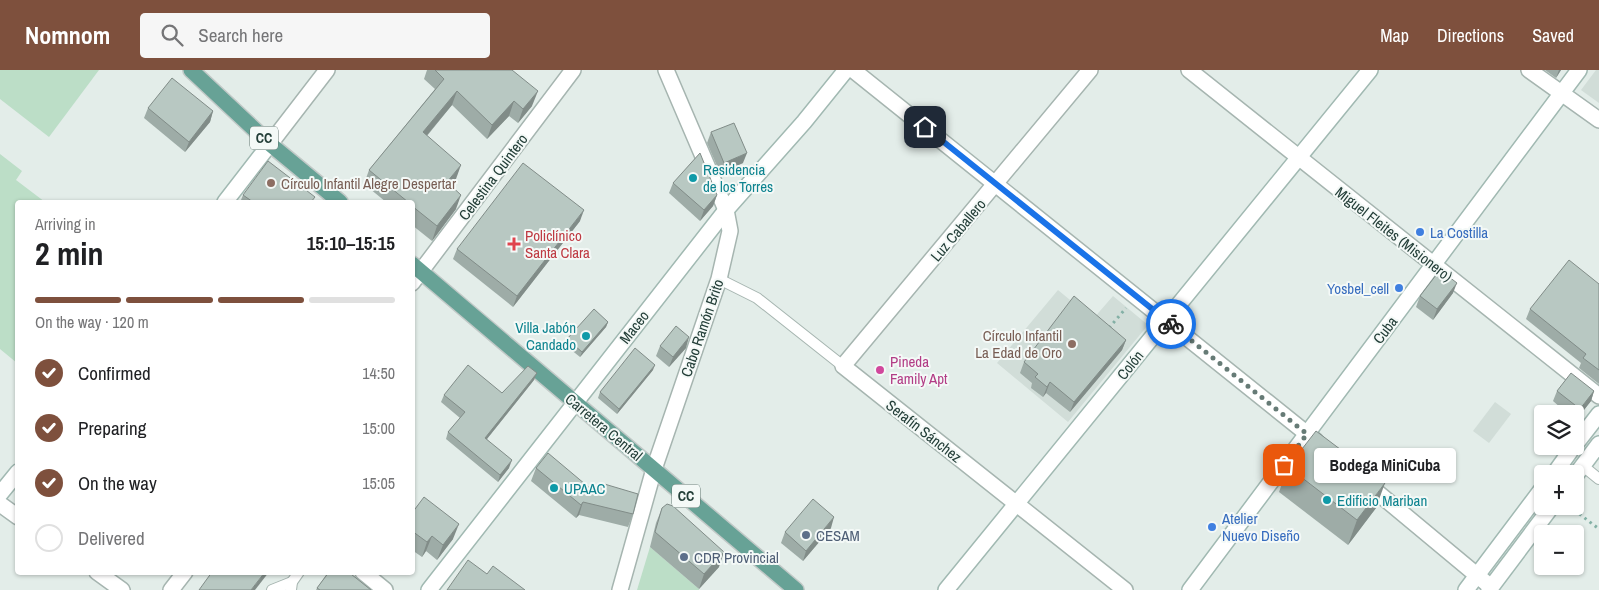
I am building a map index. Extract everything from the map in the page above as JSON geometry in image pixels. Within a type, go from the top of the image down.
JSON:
[{"type":"main road","name":"CC","points":[[191,70],[270,144],[338,200]]},
{"type":"main road","name":"Carretera Central","points":[[416,273],[576,403],[796,590]]},
{"type":"street","points":[[227,200],[327,70]]},
{"type":"street","name":"Celestina Quintero","points":[[416,273],[573,70]]},
{"type":"street","name":"Cabo Ramón Brito","points":[[620,590],[654,469],[719,279],[730,231],[726,210],[666,70]]},
{"type":"street","name":"Maceo","points":[[429,590],[726,210],[804,122],[846,70]]},
{"type":"street","points":[[853,70],[1329,453]]},
{"type":"street","name":"Luz Caballero","points":[[843,366],[997,184],[1090,70]]},
{"type":"street","name":"Miguel Fleites (Misionero)","points":[[1189,70],[1298,159],[1599,396]]},
{"type":"street","name":"Colón","points":[[946,590],[1370,70]]},
{"type":"street","points":[[1529,70],[1599,120]]},
{"type":"street","name":"Cuba","points":[[1190,590],[1579,70]]},
{"type":"street","name":"Serafín Sánchez","points":[[843,366],[1125,590]]},
{"type":"street","points":[[1584,434],[1599,414]]},
{"type":"street","points":[[1583,465],[1599,444]]},
{"type":"street","points":[[1351,471],[1492,589],[1545,515]]},
{"type":"street","points":[[0,494],[15,476]]},
{"type":"street","points":[[1466,590],[1534,499]]},
{"type":"street","points":[[0,504],[15,515]]},
{"type":"street","points":[[101,575],[122,590]]},
{"type":"street","points":[[172,590],[183,575]]},
{"type":"street","points":[[367,575],[386,590]]},
{"type":"lane","name":"Serafín Sánchez","points":[[719,279],[757,298],[843,366]]},
{"type":"lane","points":[[1584,473],[1599,479]]},
{"type":"lane","points":[[272,590],[291,586],[297,575]]},
{"type":"path","points":[[1107,330],[1136,296]]},
{"type":"path","points":[[1581,515],[1599,529]]},
{"type":"shaded area","points":[[1596,70],[1599,70],[1599,103],[1581,90]]},
{"type":"shaded area","name":"Círculo Infantil La Edad de Oro","points":[[1058,290],[1093,319],[1113,296],[1148,325],[1068,422],[997,363]]},
{"type":"shaded area","points":[[1495,402],[1511,414],[1489,443],[1473,431]]},
{"type":"green space","points":[[0,70],[99,70],[49,137],[0,99]]},
{"type":"green space","points":[[0,154],[22,171],[16,180],[42,200],[15,200],[15,361],[0,349]]},
{"type":"green space","points":[[650,547],[699,589],[699,590],[637,590]]},
{"type":"building","points":[[435,70],[512,70],[538,91],[523,109],[514,101],[492,125],[457,91],[423,132],[461,165],[447,182],[461,195],[437,226],[415,208],[415,200],[406,200],[369,170],[444,79]]},
{"type":"building","points":[[172,78],[213,111],[189,142],[148,108]]},
{"type":"building","points":[[734,123],[747,153],[724,163],[711,132]]},
{"type":"building","name":"Residencia de los Torres","points":[[700,153],[717,195],[704,210],[673,183]]},
{"type":"building","name":"Círculo Infantil Alegre Despertar","points":[[268,161],[315,197],[313,200],[250,200],[243,195]]},
{"type":"building","name":"Policlínico Santa Clara","points":[[523,163],[584,210],[517,296],[457,249]]},
{"type":"building","points":[[1569,260],[1599,284],[1599,370],[1583,358],[1586,354],[1530,309]]},
{"type":"building","points":[[1440,270],[1457,283],[1437,309],[1420,296]]},
{"type":"building","points":[[1074,296],[1126,340],[1074,402],[1050,382],[1047,387],[1035,377],[1038,374],[1024,362]]},
{"type":"building","name":"Villa Jabón Candado","points":[[594,309],[608,322],[582,352],[567,339]]},
{"type":"building","points":[[676,326],[689,337],[673,357],[660,346]]},
{"type":"building","points":[[635,348],[655,365],[619,409],[600,392]]},
{"type":"building","points":[[468,365],[502,393],[528,366],[537,373],[485,438],[512,460],[500,475],[448,432],[465,412],[444,395]]},
{"type":"building","points":[[1571,373],[1594,391],[1583,405],[1575,405],[1557,391]]},
{"type":"building","points":[[1316,431],[1385,483],[1357,520],[1288,467]]},
{"type":"building","points":[[548,453],[598,495],[601,483],[638,494],[633,514],[583,502],[581,505],[536,468]]},
{"type":"building","points":[[424,497],[459,524],[443,545],[432,536],[427,542],[415,533],[415,509]]},
{"type":"building","name":"CESAM","points":[[813,499],[834,517],[806,551],[785,532]]},
{"type":"building","points":[[667,504],[673,506],[724,552],[704,574],[655,532],[662,508]]},
{"type":"building","points":[[468,560],[487,574],[493,566],[525,590],[447,590]]},
{"type":"building","points":[[210,575],[263,575],[251,590],[199,590]]},
{"type":"building","points":[[327,575],[352,575],[371,590],[320,590],[317,588]]},
{"type":"way so far","points":[[1171,324],[1307,434],[1284,465]]},
{"type":"place","name":"Residencia de los Torres","points":[[693,178]]},
{"type":"place","name":"Círculo Infantil Alegre Despertar","points":[[271,183]]},
{"type":"place","name":"La Costilla","points":[[1420,232]]},
{"type":"place","name":"Policlínico Santa Clara","points":[[514,244]]},
{"type":"place","name":"Yosbel_cell","points":[[1399,288]]},
{"type":"place","name":"Villa Jabón Candado","points":[[586,336]]},
{"type":"place","name":"Círculo Infantil La Edad de Oro","points":[[1072,344]]},
{"type":"place","name":"Pineda Family Apt","points":[[880,370]]},
{"type":"place","name":"Bodega MiniCuba","points":[[1284,465]]},
{"type":"place","name":"UPAAC","points":[[554,488]]},
{"type":"place","name":"Edificio Mariban","points":[[1327,500]]},
{"type":"place","name":"Atelier Nuevo Diseño","points":[[1212,527]]},
{"type":"place","name":"CESAM","points":[[806,535]]},
{"type":"place","name":"CDR Provincial","points":[[684,557]]},
{"type":"route","points":[[925,127],[1171,324]]}]
